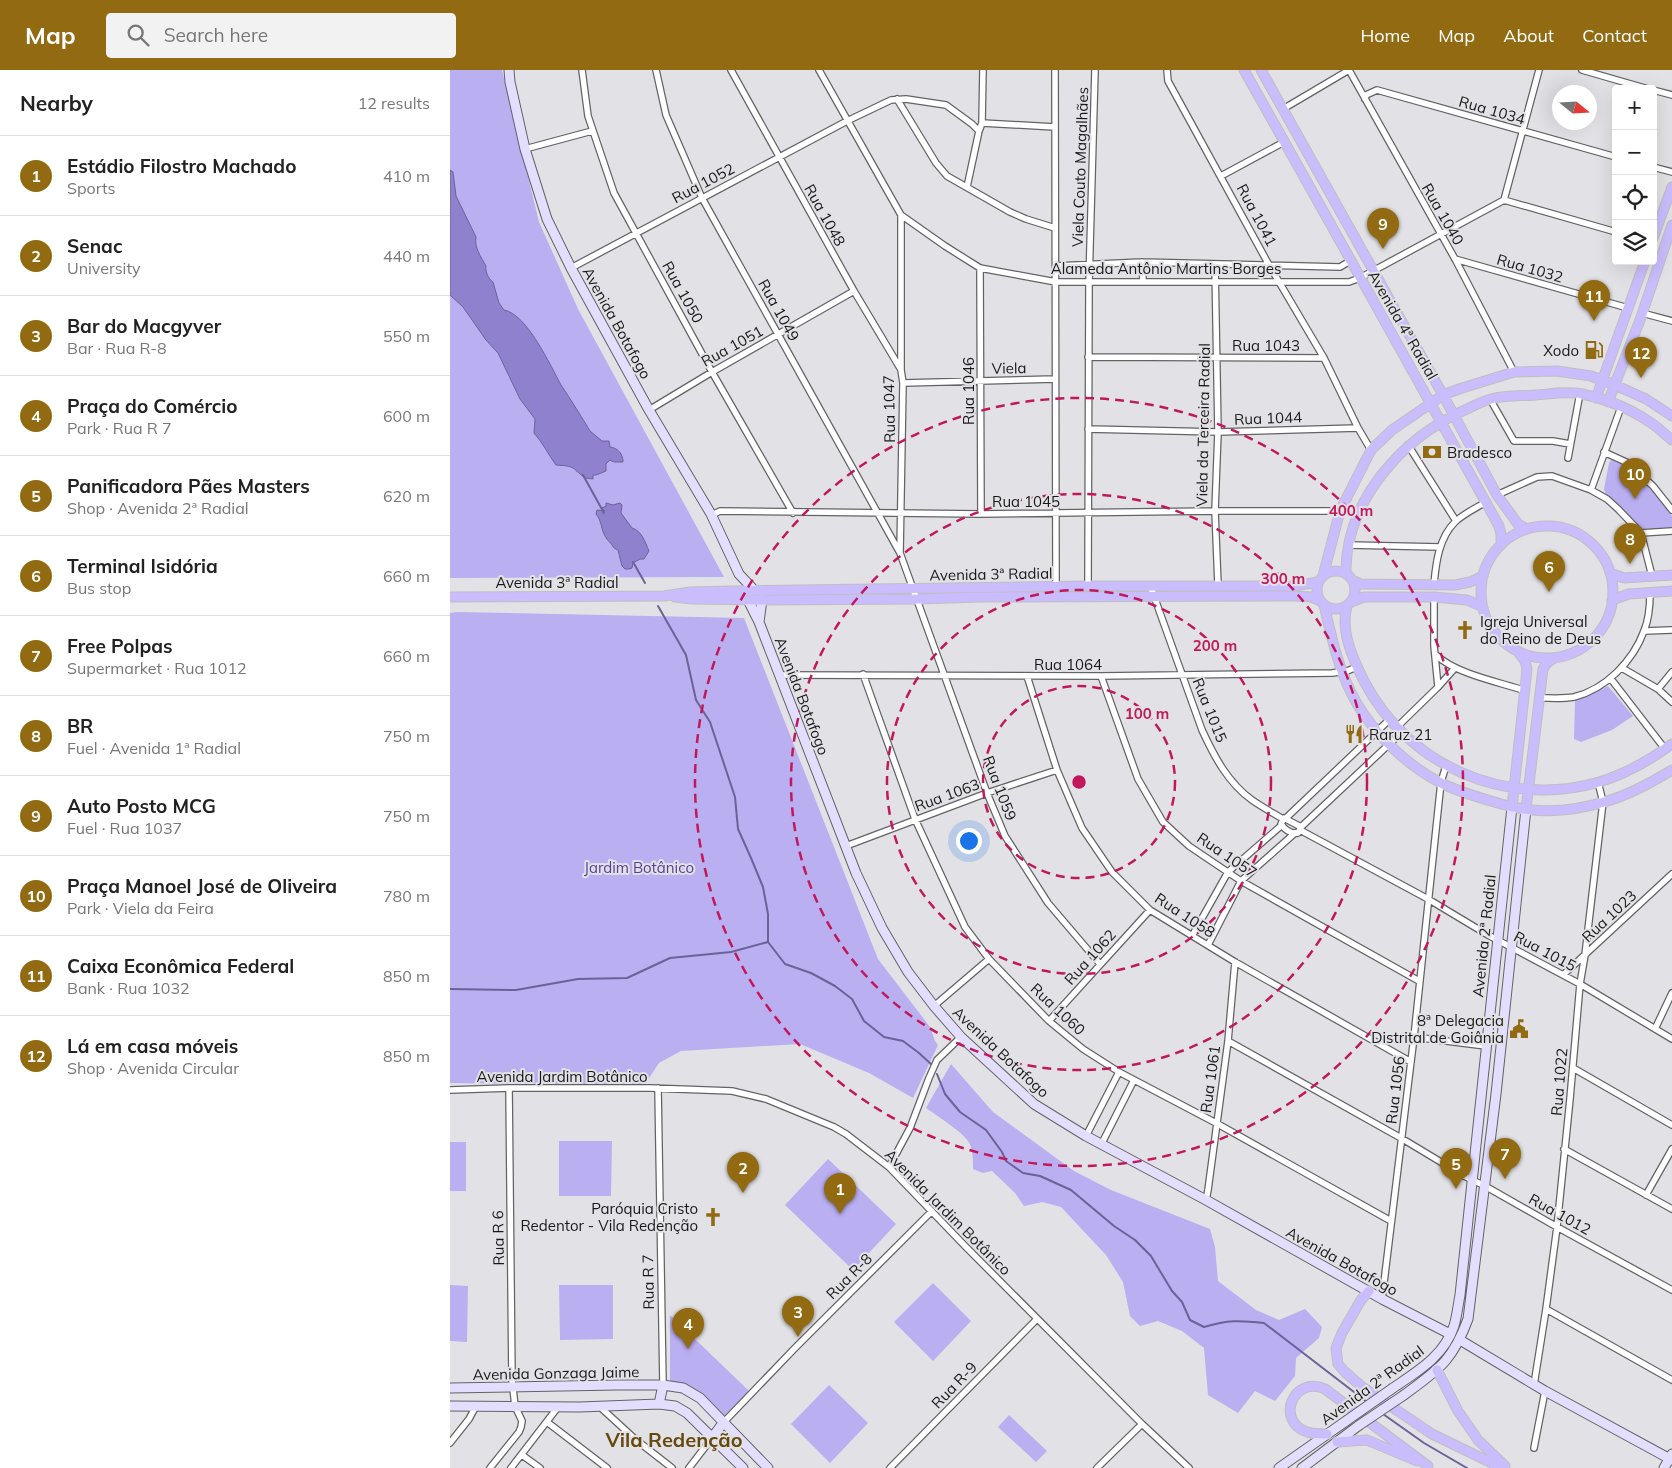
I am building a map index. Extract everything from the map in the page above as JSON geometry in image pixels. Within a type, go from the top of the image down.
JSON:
[{"type":"main road","name":"Avenida Botafogo","points":[[509,70],[525,149],[547,219],[570,268],[649,410],[712,515],[739,574],[754,590]]},
{"type":"main road","name":"Avenida 4ª Radial","points":[[1244,70],[1486,502],[1501,534],[1501,544]]},
{"type":"main road","name":"Avenida 4ª Radial","points":[[1261,70],[1497,495],[1518,524],[1528,529]]},
{"type":"main road","points":[[1657,227],[1672,187]]},
{"type":"main road","points":[[1608,402],[1669,241],[1672,225]]},
{"type":"main road","points":[[1596,398],[1644,265]]},
{"type":"main road","points":[[1672,416],[1646,399],[1602,380],[1591,376],[1557,372],[1514,372],[1443,395],[1392,430],[1371,450],[1341,509],[1317,588],[1342,672],[1357,702],[1377,730],[1390,744],[1406,759],[1441,782],[1478,797],[1512,807],[1566,809],[1603,802],[1638,790],[1672,770]]},
{"type":"main road","points":[[1668,746],[1631,769],[1598,782],[1559,789],[1514,787],[1485,781],[1446,766],[1420,749],[1399,730],[1389,720],[1371,694],[1350,649],[1345,618],[1355,591],[1349,577],[1348,545],[1359,514],[1371,491],[1408,445],[1441,421],[1490,399],[1580,393],[1621,406],[1648,421],[1672,440]]},
{"type":"main road","points":[[1341,509],[1359,514]]},
{"type":"main road","points":[[1545,526],[1566,528],[1586,538],[1601,554],[1610,573],[1613,588],[1606,622],[1593,640],[1575,652],[1554,658],[1535,658],[1519,653],[1503,642],[1491,628],[1482,606],[1480,592],[1482,576],[1489,559],[1501,544],[1528,529],[1545,526]]},
{"type":"main road","points":[[1321,579],[1335,571],[1361,584],[1463,584],[1482,576]]},
{"type":"main road","points":[[1610,573],[1624,578],[1672,575]]},
{"type":"main road","points":[[732,590],[737,583],[739,574]]},
{"type":"main road","name":"Avenida 3ª Radial","points":[[664,596],[690,592],[732,590],[1150,585],[1294,586],[1321,579]]},
{"type":"main road","points":[[980,597],[995,594],[1051,593],[1056,586]]},
{"type":"main road","points":[[1088,586],[1092,593],[1108,598]]},
{"type":"main road","points":[[1612,600],[1628,594],[1672,591]]},
{"type":"main road","name":"Avenida 3ª Radial","points":[[450,597],[664,596],[691,599],[748,600],[918,600],[980,597],[1294,596],[1311,597],[1322,603]]},
{"type":"main road","points":[[1322,603],[1336,610],[1364,597],[1434,597],[1468,600],[1482,606]]},
{"type":"main road","name":"Avenida Botafogo","points":[[748,600],[759,622],[856,873],[882,928],[908,972],[961,1038],[1034,1104],[1086,1136],[1206,1200],[1382,1299],[1450,1334]]},
{"type":"main road","name":"Avenida Botafogo","points":[[759,622],[762,600]]},
{"type":"main road","name":"Avenida 2ª Radial","points":[[1279,1468],[1425,1367],[1440,1352],[1454,1325],[1460,1295],[1471,1180],[1526,691],[1527,670],[1519,653]]},
{"type":"main road","name":"Avenida 2ª Radial","points":[[1302,1468],[1358,1426],[1404,1395],[1446,1362],[1460,1340],[1468,1319],[1485,1186],[1510,947],[1543,669],[1554,658]]},
{"type":"main road","points":[[1469,1201],[1485,1186]]},
{"type":"main road","points":[[1369,1291],[1361,1300],[1342,1333],[1336,1348],[1338,1364],[1344,1372],[1361,1386],[1432,1434],[1502,1468]]},
{"type":"main road","points":[[1460,1340],[1544,1391],[1671,1457],[1664,1468]]},
{"type":"main road","points":[[1437,1370],[1458,1411],[1478,1440],[1507,1468]]},
{"type":"main road","points":[[659,1404],[663,1386]]},
{"type":"main road","name":"Avenida Gonzaga Jaime","points":[[450,1388],[663,1386],[683,1388],[700,1398],[768,1468]]},
{"type":"main road","points":[[1326,1434],[1308,1433],[1298,1427],[1291,1417],[1291,1403],[1296,1394],[1304,1388],[1312,1386],[1325,1389],[1430,1467]]},
{"type":"main road","points":[[450,1406],[558,1407],[659,1404],[675,1406],[687,1414],[743,1468]]},
{"type":"main road","points":[[712,1438],[723,1423]]},
{"type":"main road","points":[[1336,1442],[1367,1440],[1430,1467]]},
{"type":"street","name":"Rua 1050","points":[[582,70],[592,132],[614,193],[712,372],[793,513]]},
{"type":"street","name":"Rua 1049","points":[[656,70],[666,115],[702,198],[900,553]]},
{"type":"street","name":"Rua 1048","points":[[731,70],[854,291],[901,370]]},
{"type":"street","name":"Alameda Antônio Martins Borges","points":[[819,70],[901,215],[980,268],[1056,282],[1349,282],[1360,278],[1504,200]]},
{"type":"street","points":[[967,188],[982,122],[983,70]]},
{"type":"street","points":[[1055,70],[1056,586]]},
{"type":"street","name":"Viela Couto Magalhães","points":[[1088,586],[1089,281],[1095,70]]},
{"type":"street","name":"Rua 1041","points":[[1167,70],[1168,81],[1269,265],[1324,358],[1358,428],[1371,450]]},
{"type":"street","points":[[1283,109],[1349,70]]},
{"type":"street","name":"Rua 1040","points":[[1349,70],[1455,259],[1514,372]]},
{"type":"street","points":[[1539,70],[1504,200],[1612,231]]},
{"type":"street","points":[[1582,70],[1634,85]]},
{"type":"street","name":"Rua 1034","points":[[1365,99],[1366,95],[1377,90],[1612,156]]},
{"type":"street","points":[[1657,91],[1672,96]]},
{"type":"street","points":[[979,131],[946,105],[906,98],[897,99],[941,170],[947,176],[1010,212],[1055,228]]},
{"type":"street","name":"Rua 1052","points":[[570,268],[847,121],[890,100],[897,99]]},
{"type":"street","points":[[982,122],[1055,127]]},
{"type":"street","points":[[525,149],[592,132]]},
{"type":"street","points":[[1221,176],[1284,142]]},
{"type":"street","points":[[1657,168],[1672,172]]},
{"type":"street","name":"Rua 1047","points":[[901,215],[901,370],[903,382],[900,553],[918,600]]},
{"type":"street","name":"Rua 1032","points":[[1455,259],[1628,308]]},
{"type":"street","name":"Alameda Antônio Martins Borges","points":[[1056,266],[1142,262],[1340,267],[1350,261]]},
{"type":"street","points":[[1142,262],[1143,281]]},
{"type":"street","name":"Viela da Terceira Radial","points":[[1215,265],[1218,432],[1215,510],[1218,585]]},
{"type":"street","name":"Rua 1046","points":[[980,268],[981,514]]},
{"type":"street","name":"Rua 1051","points":[[649,410],[854,291]]},
{"type":"street","points":[[1642,313],[1672,321]]},
{"type":"street","name":"Rua 1043","points":[[1088,357],[1324,358]]},
{"type":"street","name":"Viela","points":[[903,382],[1055,379]]},
{"type":"street","points":[[1568,458],[1580,393]]},
{"type":"street","points":[[1490,399],[1514,441],[1553,441],[1570,444]]},
{"type":"street","points":[[1591,490],[1621,406]]},
{"type":"street","name":"Rua 1044","points":[[1088,429],[1218,432],[1358,428]]},
{"type":"street","points":[[1408,445],[1456,521]]},
{"type":"street","points":[[1604,452],[1628,463],[1653,486],[1672,510]]},
{"type":"street","points":[[1497,495],[1538,478],[1552,476],[1591,490],[1618,509],[1641,533],[1652,576]]},
{"type":"street","points":[[1434,584],[1440,547],[1456,521],[1486,502]]},
{"type":"street","name":"Rua 1045","points":[[712,515],[720,511],[981,514],[1341,509]]},
{"type":"street","points":[[1641,533],[1672,531]]},
{"type":"street","points":[[1348,545],[1440,547]]},
{"type":"street","name":"Rua 1015","points":[[1150,585],[1202,730],[1222,767],[1236,786],[1251,800],[1284,821]]},
{"type":"street","points":[[1540,698],[1575,696],[1600,686],[1611,679],[1622,668],[1644,631],[1649,610],[1650,593]]},
{"type":"street","points":[[1434,597],[1434,646],[1438,687]]},
{"type":"street","name":"Rua 1059","points":[[918,600],[987,793],[1005,836],[1048,903],[1100,964]]},
{"type":"street","points":[[1644,631],[1672,630]]},
{"type":"street","points":[[1436,655],[1443,662],[1455,668],[1526,691]]},
{"type":"street","name":"Rua 1064","points":[[779,675],[1101,676],[1342,672],[1357,667]]},
{"type":"street","points":[[1208,945],[1242,881],[1390,744],[1399,730],[1455,668]]},
{"type":"street","points":[[1622,668],[1658,689],[1672,702]]},
{"type":"street","points":[[1658,689],[1672,672]]},
{"type":"street","name":"Rua 1060","points":[[863,674],[915,819],[965,927],[989,959],[1049,1021],[1083,1049],[1119,1072],[1216,1123],[1391,1221]]},
{"type":"street","name":"Rua 1058","points":[[1027,676],[1057,770],[1082,828],[1112,872],[1150,910],[1235,962],[1411,1062]]},
{"type":"street","name":"Rua 1057","points":[[1101,676],[1138,779],[1163,822],[1189,846],[1242,881],[1419,981]]},
{"type":"street","points":[[1611,679],[1668,746]]},
{"type":"street","points":[[1192,936],[1228,872],[1389,720]]},
{"type":"street","name":"Rua 1056","points":[[1382,1299],[1414,1037],[1441,782],[1446,766]]},
{"type":"street","name":"Rua 1063","points":[[846,846],[987,793],[1057,770]]},
{"type":"street","name":"Rua 1022","points":[[1534,1385],[1557,1227],[1580,984],[1603,802],[1598,782]]},
{"type":"street","points":[[1284,821],[1286,830],[1298,830]]},
{"type":"street","points":[[1284,821],[1298,830]]},
{"type":"street","name":"Rua 1015","points":[[1298,830],[1428,899],[1510,947],[1580,984],[1672,1039]]},
{"type":"street","name":"Rua 1023","points":[[1563,976],[1672,874]]},
{"type":"street","name":"Rua 1062","points":[[1049,1021],[1150,910]]},
{"type":"street","points":[[934,1006],[989,959]]},
{"type":"street","name":"Rua 1061","points":[[1206,1200],[1228,1041],[1235,962]]},
{"type":"street","points":[[1654,1029],[1672,993]]},
{"type":"street","points":[[1414,1037],[1486,1046]]},
{"type":"street","points":[[890,1167],[910,1128],[937,1060],[961,1038]]},
{"type":"street","name":"Rua 1012","points":[[1228,1041],[1401,1138],[1471,1180],[1672,1290]]},
{"type":"street","points":[[1572,1068],[1672,1126]]},
{"type":"street","points":[[1086,1136],[1119,1072]]},
{"type":"street","points":[[1101,1145],[1134,1080]]},
{"type":"street","name":"Rua R 6","points":[[490,1468],[519,1432],[522,1421],[515,1406],[512,1380],[509,1088]]},
{"type":"street","name":"Avenida Jardim Botânico","points":[[450,1090],[658,1088],[732,1091],[766,1099],[840,1131],[890,1167],[1036,1319],[1189,1468]]},
{"type":"street","name":"Rua R 7","points":[[658,1088],[663,1386]]},
{"type":"street","points":[[1564,1149],[1672,1209]]},
{"type":"street","points":[[1646,1195],[1672,1149]]},
{"type":"street","name":"Rua R-8","points":[[723,1423],[826,1316],[932,1212]]},
{"type":"street","points":[[1546,1309],[1672,1380]]},
{"type":"street","name":"Rua R-9","points":[[890,1468],[1036,1319]]},
{"type":"street","points":[[1534,1448],[1544,1391]]},
{"type":"street","points":[[450,1443],[469,1419],[476,1406]]},
{"type":"street","points":[[599,1406],[672,1468]]},
{"type":"street","points":[[511,1468],[558,1407]]},
{"type":"street","points":[[548,1422],[606,1468]]},
{"type":"street","points":[[1097,1468],[1142,1424]]},
{"type":"street","points":[[689,1468],[712,1438]]},
{"type":"street","points":[[522,1454],[540,1468]]},
{"type":"green space","points":[[450,70],[502,70],[539,222],[578,309],[724,577],[450,578]]},
{"type":"green space","points":[[1611,460],[1636,475],[1663,501],[1672,517],[1672,529],[1647,530],[1640,528],[1626,512],[1606,495],[1604,489]]},
{"type":"green space","name":"Jardim Botânico","points":[[450,613],[744,618],[878,959],[930,1027],[938,1045],[913,1098],[869,1073],[800,1044],[681,1051],[659,1063],[645,1084],[642,1085],[450,1083]]},
{"type":"green space","points":[[1608,686],[1633,716],[1612,730],[1581,742],[1574,739],[1575,700]]},
{"type":"green space","points":[[951,1064],[993,1112],[1074,1171],[1111,1190],[1210,1229],[1215,1247],[1218,1281],[1256,1310],[1279,1320],[1305,1309],[1322,1327],[1319,1338],[1296,1358],[1295,1376],[1275,1401],[1255,1391],[1238,1413],[1208,1395],[1204,1348],[1182,1331],[1158,1321],[1140,1326],[1130,1316],[1123,1282],[1106,1255],[1061,1207],[1042,1202],[1024,1206],[1015,1193],[992,1171],[983,1173],[973,1169],[972,1151],[965,1137],[926,1108]]},
{"type":"green space","points":[[559,1141],[612,1141],[611,1196],[559,1196]]},
{"type":"green space","points":[[450,1142],[466,1142],[466,1191],[450,1191]]},
{"type":"green space","points":[[828,1159],[896,1224],[853,1270],[785,1205]]},
{"type":"green space","points":[[933,1283],[971,1321],[933,1361],[894,1322]]},
{"type":"green space","points":[[450,1285],[468,1286],[467,1342],[450,1341]]},
{"type":"green space","points":[[559,1285],[613,1285],[613,1339],[560,1340]]},
{"type":"green space","points":[[670,1315],[749,1391],[724,1416],[707,1398],[690,1387],[670,1382]]},
{"type":"green space","points":[[829,1385],[868,1423],[830,1463],[791,1424]]},
{"type":"green space","points":[[1009,1415],[1047,1451],[1036,1462],[998,1427]]},
{"type":"shaded area","points":[[450,170],[453,172],[456,196],[476,237],[477,248],[486,266],[488,277],[493,282],[499,303],[504,310],[513,314],[529,330],[590,431],[602,441],[609,441],[610,447],[618,450],[621,454],[623,462],[610,460],[606,464],[606,471],[593,475],[593,479],[585,478],[570,467],[556,465],[534,433],[535,419],[520,399],[498,353],[486,340],[463,307],[450,295]]},
{"type":"shaded area","points":[[606,503],[613,505],[620,503],[622,505],[621,513],[632,528],[641,534],[649,551],[644,559],[633,563],[632,568],[625,569],[622,566],[618,550],[614,548],[605,536],[596,514],[597,510],[605,511],[602,508],[606,506]]},
{"type":"waterway","points":[[583,475],[604,513]]},
{"type":"waterway","points":[[633,562],[645,583]]},
{"type":"waterway","points":[[658,606],[686,655],[696,700],[710,722],[735,797],[738,829],[763,887],[768,914],[768,942],[785,964],[811,973],[835,986],[852,999],[864,1021],[884,1037],[903,1041],[932,1065]]},
{"type":"waterway","points":[[450,989],[516,990],[578,979],[627,978],[670,958],[731,952],[768,942]]},
{"type":"waterway","points":[[937,1074],[945,1094],[960,1112],[986,1130],[1002,1152],[1006,1161],[1023,1173],[1040,1176],[1071,1190],[1114,1226],[1135,1240],[1151,1256],[1172,1291],[1182,1302],[1190,1320],[1204,1327],[1234,1321],[1264,1323],[1367,1402]]},
{"type":"waterway","points":[[1383,1414],[1424,1443],[1467,1468]]},
{"type":"place","name":"Auto Posto MCG","points":[[1383,249]]},
{"type":"place","name":"Caixa Econômica Federal","points":[[1594,321]]},
{"type":"place","name":"Xodo","points":[[1594,350]]},
{"type":"place","name":"Lá em casa móveis","points":[[1641,378]]},
{"type":"place","name":"Bradesco","points":[[1432,452]]},
{"type":"place","name":"Praça Manoel José de Oliveira","points":[[1635,499]]},
{"type":"place","name":"BR","points":[[1630,564]]},
{"type":"place","name":"Terminal Isidória","points":[[1549,592]]},
{"type":"place","name":"Igreja Universal do Reino de Deus","points":[[1465,630]]},
{"type":"place","name":"Raruz 21","points":[[1354,734]]},
{"type":"place","name":"8ª Delegacia Distrital de Goiânia","points":[[1519,1029]]},
{"type":"place","name":"Free Polpas","points":[[1505,1179]]},
{"type":"place","name":"Panificadora Pães Masters","points":[[1456,1189]]},
{"type":"place","name":"Senac","points":[[743,1193]]},
{"type":"place","name":"Estádio Filostro Machado","points":[[840,1214]]},
{"type":"place","name":"Paróquia Cristo Redentor - Vila Redenção","points":[[713,1217]]},
{"type":"place","name":"Bar do Macgyver","points":[[798,1337]]},
{"type":"place","name":"Praça do Comércio","points":[[688,1349]]},
{"type":"district","name":"Vila Redenção","points":[[674,1439]]}]
